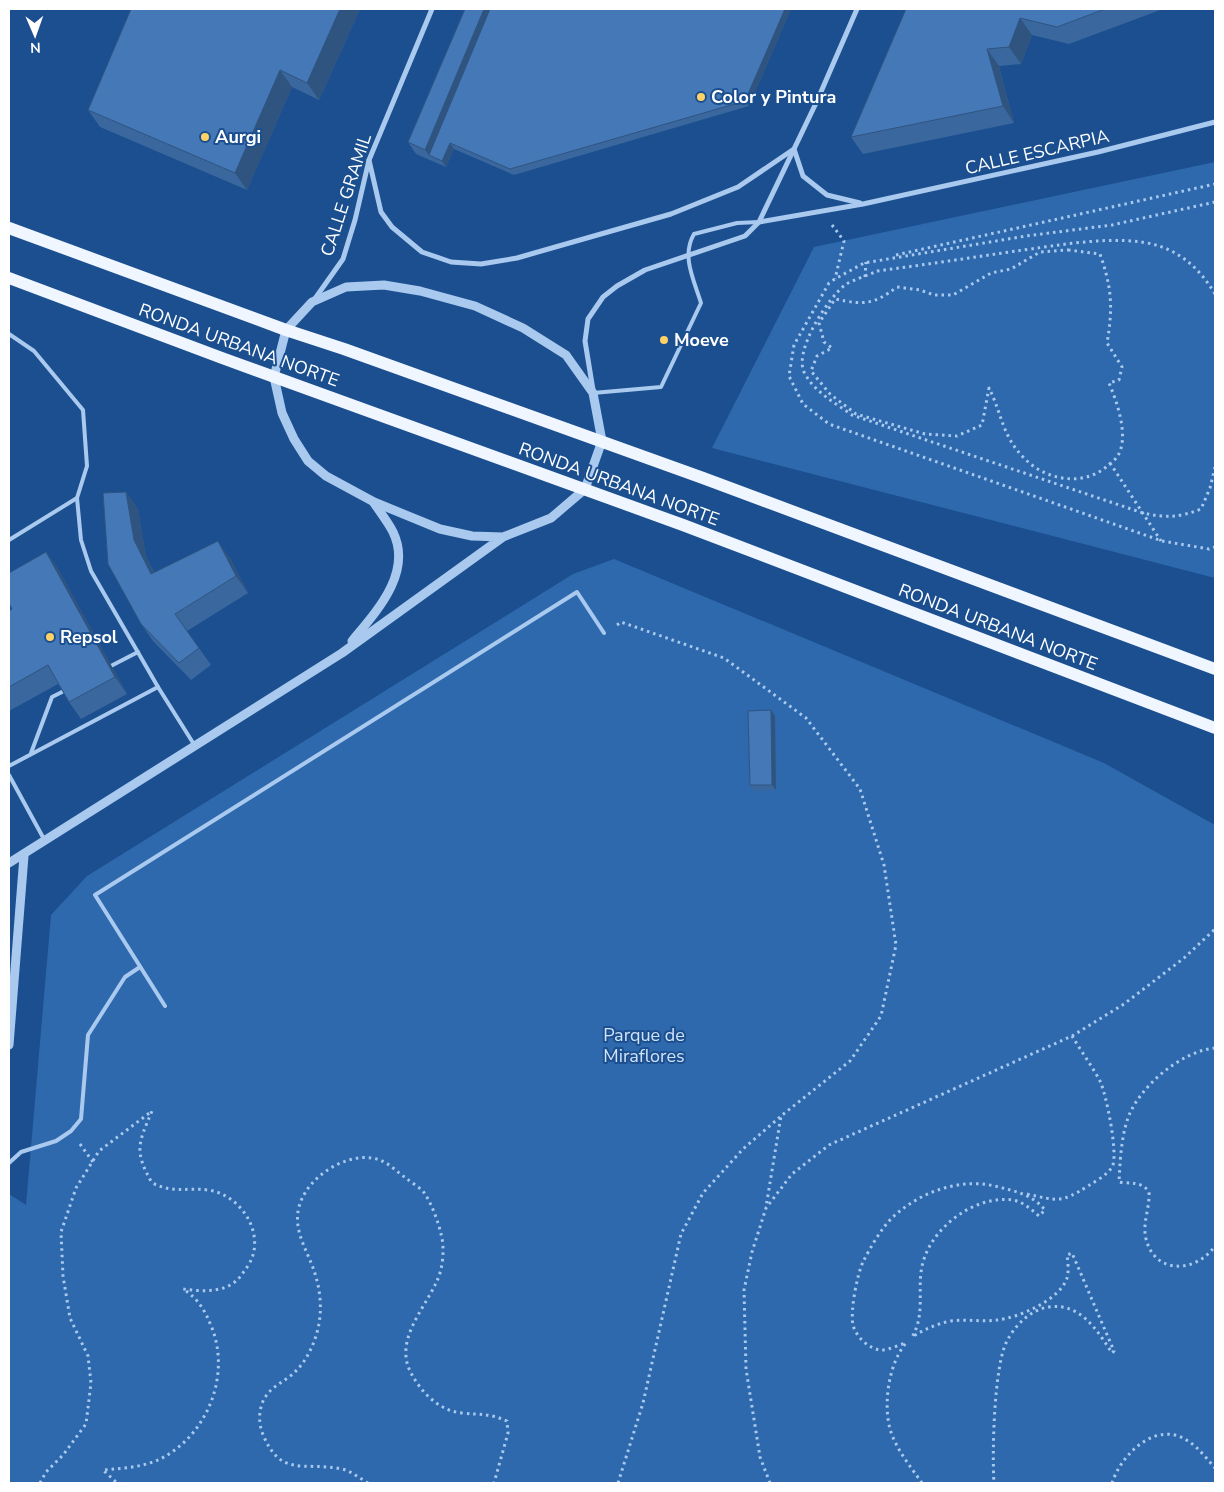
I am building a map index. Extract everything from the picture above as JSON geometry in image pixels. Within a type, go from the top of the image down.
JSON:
[{"type":"main road","name":"RONDA URBANA NORTE","points":[[9,228],[286,330],[344,348],[602,441],[1215,669]]},
{"type":"main road","name":"RONDA URBANA NORTE","points":[[9,278],[274,377],[585,489],[1215,728]]},
{"type":"street","name":"CALLE GRAMIL","points":[[312,302],[343,259],[355,220],[369,160],[432,9]]},
{"type":"street","points":[[759,222],[817,102],[857,9]]},
{"type":"street","name":"CALLE ESCARPIA","points":[[593,393],[585,341],[588,318],[603,298],[617,286],[645,270],[745,236],[759,222],[864,204],[1098,152],[1215,122]]},
{"type":"street","points":[[369,160],[381,212],[392,227],[422,252],[451,262],[481,264],[517,258],[670,214],[738,187],[794,149]]},
{"type":"street","name":"CALLE ESCARPIA","points":[[794,149],[803,176],[826,195],[864,204]]},
{"type":"street","points":[[9,863],[24,856],[342,653],[503,537],[551,518],[585,489],[602,441],[593,393],[566,355],[524,328],[475,306],[420,291],[384,284],[346,287],[312,302],[286,330],[274,377],[282,413],[294,440],[308,461],[326,476],[374,502],[440,529],[472,536],[503,537]]},
{"type":"street","points":[[342,653],[379,609],[396,575],[399,553],[394,533],[374,502]]},
{"type":"street","points":[[9,1045],[24,856]]},
{"type":"lane","points":[[593,393],[661,387],[701,303],[687,256],[688,244],[694,234],[737,223],[759,222]]},
{"type":"lane","points":[[9,334],[34,351],[83,410],[87,466],[77,498],[81,540],[91,571],[158,687],[195,746]]},
{"type":"lane","points":[[9,540],[77,498]]},
{"type":"lane","points":[[165,1006],[95,895],[577,592],[604,633]]},
{"type":"lane","points":[[104,670],[138,652]]},
{"type":"lane","points":[[9,766],[158,687]]},
{"type":"lane","points":[[31,754],[52,697],[69,688]]},
{"type":"lane","points":[[9,775],[45,841]]},
{"type":"lane","points":[[9,1163],[21,1152],[56,1141],[71,1131],[81,1119],[88,1035],[125,977],[140,967]]},
{"type":"path","points":[[1215,184],[864,262],[829,283],[794,345],[789,376],[804,404],[829,424],[1162,541],[1209,549],[1215,547]]},
{"type":"path","points":[[864,262],[1026,236],[1112,226],[1215,202]]},
{"type":"path","points":[[821,211],[844,241],[835,279]]},
{"type":"path","points":[[1215,294],[1204,275],[1185,259],[1158,246],[1126,242],[1080,242],[877,271],[846,285],[833,296],[803,349],[803,370],[815,389],[852,415],[1143,514],[1168,518],[1186,515],[1201,509],[1210,488],[1215,467]]},
{"type":"path","points":[[1068,250],[1100,254],[1109,280],[1112,311],[1107,343],[1122,367],[1119,380],[1109,384],[1118,403],[1123,431],[1118,456],[1110,464],[1095,476],[1076,480],[1054,477],[1025,460],[1006,436],[998,405],[989,388],[982,425],[957,436],[924,434],[856,414],[830,394],[811,371],[817,356],[832,348],[824,342],[819,323],[835,299],[857,304],[880,300],[897,287],[920,290],[934,295],[953,295],[991,273],[1010,269],[1040,252],[1068,250]]},
{"type":"path","points":[[864,262],[865,276]]},
{"type":"path","points":[[1110,464],[1162,541]]},
{"type":"path","points":[[604,633],[621,622],[724,658],[806,718],[860,789],[884,865],[896,945],[881,1016],[850,1061],[743,1149],[703,1193],[681,1234],[643,1403],[618,1483]]},
{"type":"path","points":[[766,1208],[792,1174],[829,1145],[1072,1036],[1124,1004],[1184,958],[1215,929]]},
{"type":"path","points":[[922,1483],[900,1453],[889,1421],[888,1406],[892,1371],[900,1350],[906,1343],[881,1350],[871,1347],[858,1334],[854,1326],[855,1292],[863,1262],[892,1218],[924,1194],[952,1186],[984,1184],[1050,1199],[1068,1199],[1099,1179],[1111,1168],[1114,1163],[1114,1146],[1101,1083],[1072,1036]]},
{"type":"path","points":[[1215,1048],[1185,1058],[1161,1074],[1142,1093],[1127,1120],[1120,1163],[1120,1182],[1138,1183],[1146,1186],[1150,1192],[1145,1216],[1145,1237],[1155,1257],[1169,1266],[1181,1267],[1204,1260],[1215,1246]]},
{"type":"path","points":[[40,1483],[46,1472],[63,1455],[86,1424],[91,1383],[88,1356],[70,1318],[63,1276],[61,1232],[76,1188],[99,1151],[152,1111],[139,1147],[140,1159],[152,1183],[174,1191],[208,1190],[226,1197],[240,1206],[249,1219],[254,1246],[253,1257],[238,1280],[211,1291],[183,1289],[201,1304],[217,1340],[218,1375],[213,1398],[203,1420],[173,1452],[157,1461],[135,1468],[103,1470],[117,1483]]},
{"type":"path","points":[[770,1483],[760,1457],[746,1369],[744,1290],[766,1208],[781,1116]]},
{"type":"path","points":[[71,1131],[93,1162]]},
{"type":"path","points":[[368,1483],[344,1470],[291,1465],[276,1458],[260,1427],[260,1411],[265,1398],[272,1389],[303,1365],[319,1328],[320,1293],[299,1230],[299,1209],[305,1192],[321,1175],[335,1164],[360,1158],[381,1160],[424,1192],[433,1213],[441,1234],[443,1258],[438,1282],[409,1332],[406,1351],[410,1370],[421,1390],[435,1403],[460,1413],[485,1413],[507,1421],[508,1433],[494,1483]]},
{"type":"path","points":[[1114,1163],[1120,1163]]},
{"type":"path","points":[[994,1483],[993,1456],[1000,1362],[1013,1331],[1035,1311],[1048,1307],[1066,1306],[1092,1323],[1112,1353],[1114,1351],[1072,1253],[1067,1255],[1067,1277],[1062,1286],[1042,1304],[1030,1310],[997,1320],[972,1319],[937,1324],[912,1337],[921,1315],[920,1275],[923,1260],[940,1230],[956,1218],[985,1202],[1013,1200],[1025,1205],[1039,1216],[1046,1210],[1026,1194]]},
{"type":"path","points":[[1112,1483],[1118,1466],[1133,1448],[1160,1436],[1172,1436],[1188,1440],[1215,1468]]},
{"type":"green space","points":[[1215,162],[1215,578],[712,448],[814,247]]},
{"type":"green space","name":"Parque de Miraflores","points":[[614,559],[1104,763],[1215,825],[1215,1483],[9,1483],[9,1194],[26,1205],[51,915],[87,876],[573,574]]},
{"type":"building","points":[[131,9],[340,9],[307,83],[280,70],[235,173],[88,110]]},
{"type":"building","points":[[465,9],[484,9],[425,150],[408,142]]},
{"type":"building","points":[[490,9],[785,9],[745,101],[510,169],[450,143],[442,161],[429,155]]},
{"type":"building","points":[[906,9],[1105,9],[1057,27],[1020,18],[1009,47],[987,49],[1003,106],[851,137]]},
{"type":"building","points":[[126,492],[134,540],[151,574],[218,541],[236,576],[175,614],[199,648],[179,663],[141,624],[108,564],[103,493]]},
{"type":"building","points":[[46,552],[115,677],[69,702],[48,665],[9,687],[9,611],[12,609],[9,603],[9,573]]},
{"type":"building","points":[[771,710],[772,785],[750,785],[748,711]]},
{"type":"place","name":"Color y Pintura","points":[[701,97]]},
{"type":"place","name":"Aurgi","points":[[205,137]]},
{"type":"place","name":"Moeve","points":[[664,340]]},
{"type":"place","name":"Repsol","points":[[50,637]]}]
